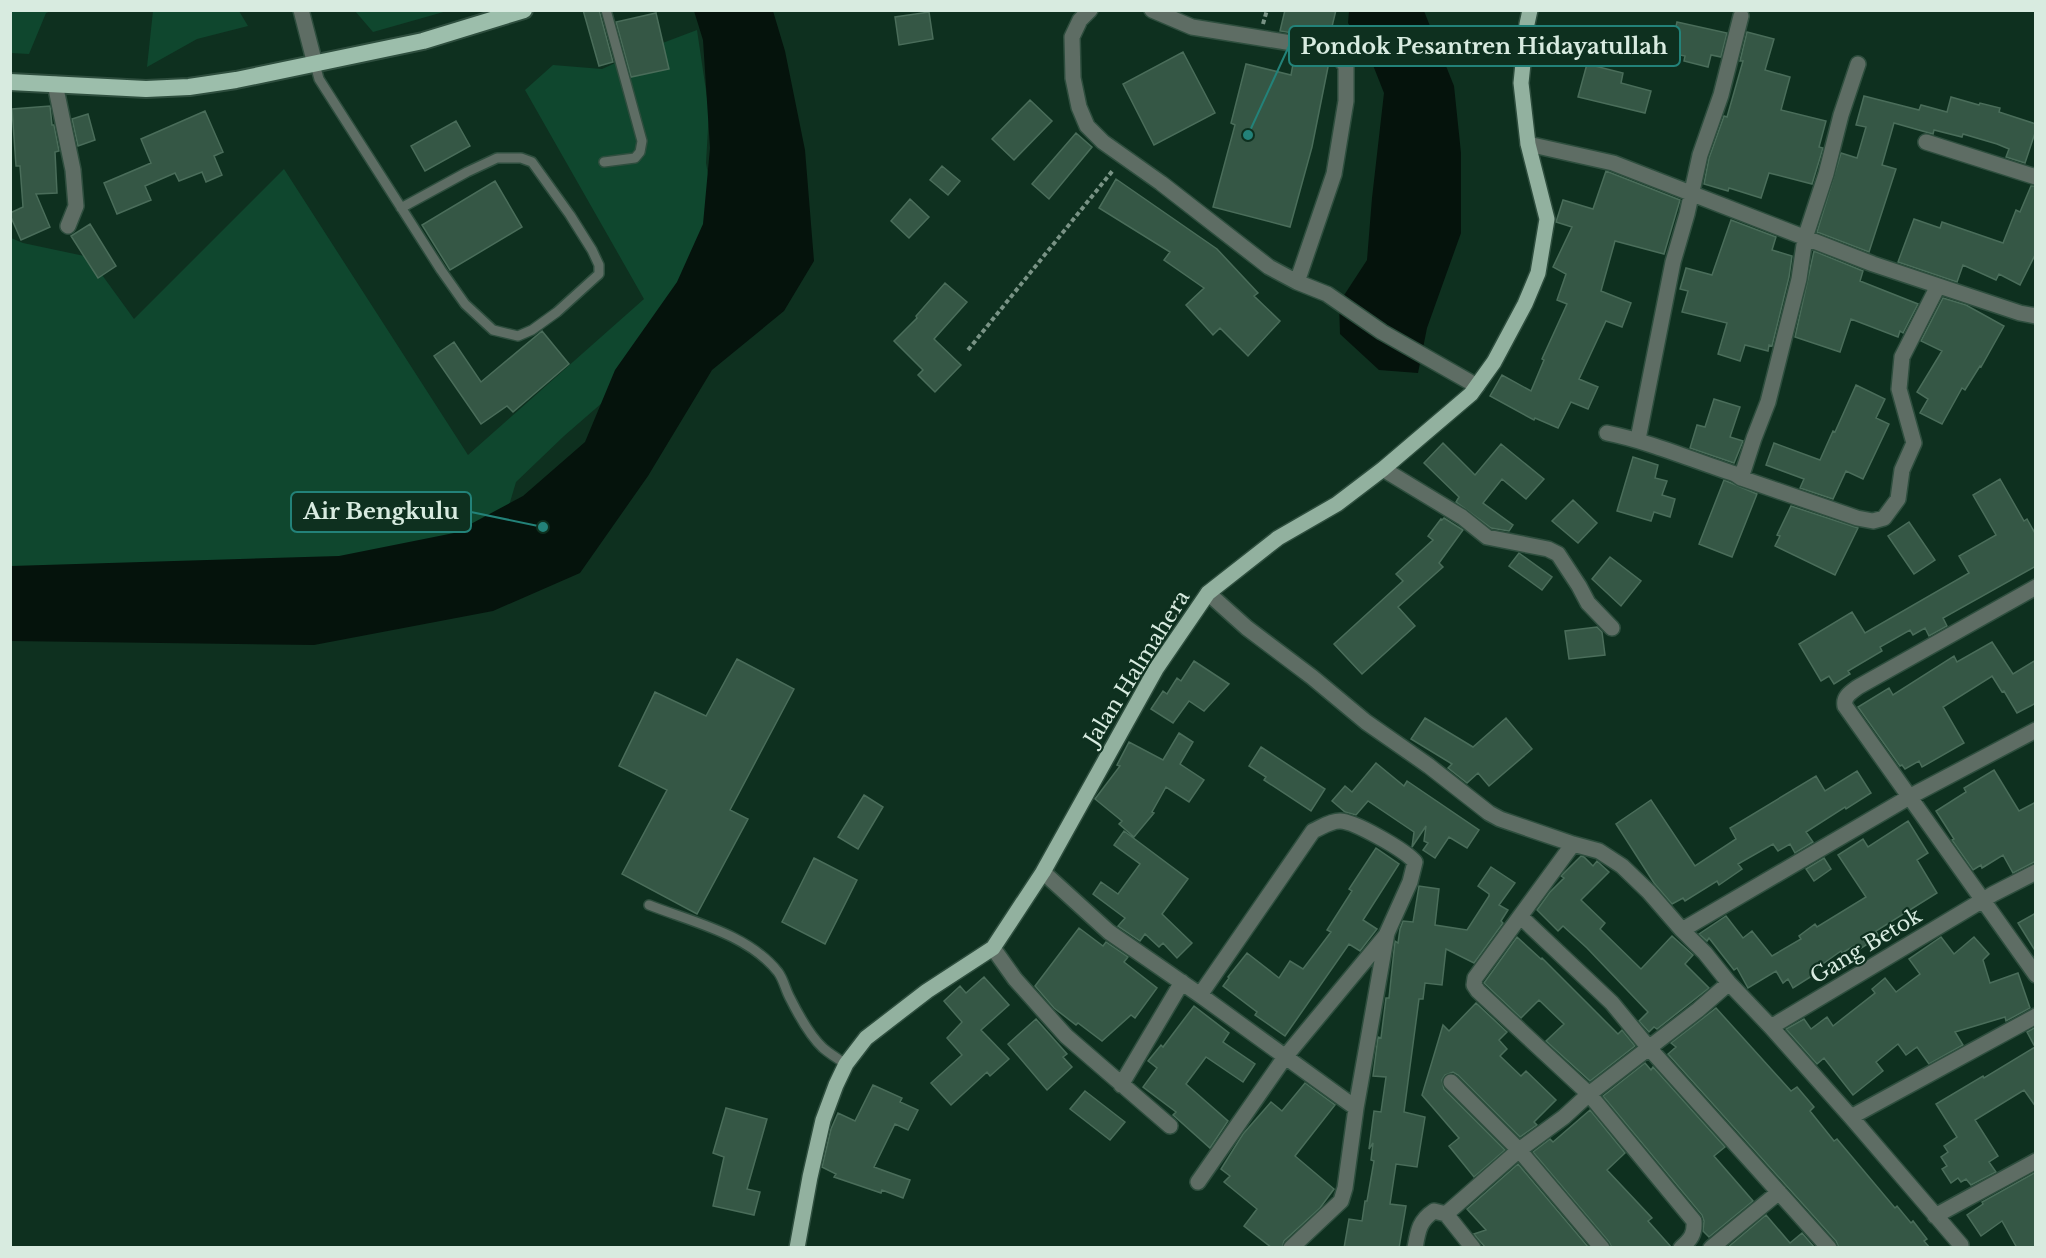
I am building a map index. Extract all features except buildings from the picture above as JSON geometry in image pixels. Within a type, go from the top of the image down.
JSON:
[{"type":"highway","points":[[10,82],[146,89],[189,87],[236,80],[423,41],[524,10]]},
{"type":"main road","name":"Jalan Halmahera","points":[[797,1248],[823,1120],[846,1065],[866,1038],[927,992],[993,948],[1043,872],[1156,669],[1208,593],[1278,538],[1337,504],[1383,470],[1471,394],[1503,348],[1538,273],[1547,219],[1528,144],[1521,83],[1530,10]]},
{"type":"street","points":[[301,10],[315,64]]},
{"type":"street","points":[[1090,10],[1080,20],[1072,37],[1073,78],[1079,107],[1087,126],[1103,142],[1269,267],[1327,294],[1382,332],[1478,386]]},
{"type":"street","points":[[1152,10],[1192,27],[1329,49],[1346,66],[1346,101],[1334,174],[1297,282]]},
{"type":"street","points":[[1638,439],[1673,262],[1687,214],[1700,155],[1721,95],[1741,16]]},
{"type":"street","points":[[1741,478],[1768,402],[1799,279],[1805,238],[1857,64]]},
{"type":"street","points":[[55,84],[73,170],[76,206],[68,226]]},
{"type":"street","points":[[1926,142],[2036,177]]},
{"type":"street","points":[[1528,144],[1613,163],[1805,238],[1938,286],[2020,313],[2036,316]]},
{"type":"street","points":[[1608,433],[1638,439],[1654,447],[1857,518],[1873,521],[1884,518],[1898,499],[1902,470],[1914,443],[1899,389],[1902,357],[1938,286]]},
{"type":"street","points":[[1383,470],[1462,517],[1487,537],[1541,547],[1558,554],[1588,603],[1612,628]]},
{"type":"street","points":[[2036,587],[1858,687],[1845,698],[1845,706],[1856,722],[1911,796],[1936,837],[2036,975]]},
{"type":"street","points":[[1208,593],[1247,628],[1312,677],[1366,722],[1429,766],[1489,813],[1500,819],[1599,851],[1622,866],[1649,892],[1771,1027],[1961,1247]]},
{"type":"street","points":[[1682,930],[1911,796],[2036,730]]},
{"type":"street","points":[[1200,995],[1313,831],[1330,822],[1342,820],[1403,850],[1415,861],[1410,882],[1387,933],[1341,1201],[1291,1248]]},
{"type":"street","points":[[1573,844],[1475,978],[1474,985],[1589,1094],[1694,1221],[1695,1231],[1690,1240],[1681,1248]]},
{"type":"street","points":[[1043,872],[1109,932],[1356,1108]]},
{"type":"street","name":"Gang Betok","points":[[1771,1027],[1982,901],[2036,872]]},
{"type":"street","points":[[1521,917],[1612,1003],[1649,1048],[1829,1248]]},
{"type":"street","points":[[1198,1182],[1285,1057],[1387,933]]},
{"type":"street","points":[[993,948],[1015,980],[1066,1036],[1170,1126]]},
{"type":"street","points":[[1121,1085],[1182,982]]},
{"type":"street","points":[[1446,1214],[1519,1150],[1564,1117],[1589,1094],[1729,983]]},
{"type":"street","points":[[1851,1117],[2036,1016]]},
{"type":"street","points":[[1451,1082],[1519,1150],[1602,1248]]},
{"type":"street","points":[[1935,1216],[2036,1161]]},
{"type":"street","points":[[1711,1248],[1779,1192]]},
{"type":"street","points":[[1415,1248],[1424,1218],[1434,1211],[1446,1214],[1473,1248]]},
{"type":"lane","points":[[604,162],[635,158],[640,152],[642,141],[606,10]]},
{"type":"lane","points":[[315,64],[319,79],[401,208],[465,304],[493,330],[518,336],[532,330],[557,312],[598,273],[599,265],[592,250],[570,215],[532,162],[522,158],[497,158],[401,208]]},
{"type":"lane","points":[[648,904],[741,940],[756,950],[778,972],[788,995],[816,1040],[846,1065]]},
{"type":"path","points":[[968,350],[1124,156]]},
{"type":"green space","points":[[10,11],[51,11],[46,13],[29,54],[11,53]]},
{"type":"green space","points":[[153,11],[239,11],[248,26],[197,39],[147,67]]},
{"type":"green space","points":[[355,11],[447,11],[373,32]]},
{"type":"green space","points":[[697,30],[709,111],[706,163],[719,235],[610,396],[516,482],[498,543],[412,563],[11,581],[11,238],[23,243],[89,257],[134,319],[284,169],[468,455],[644,299],[525,90],[553,65],[602,69]]},
{"type":"shaded area","points":[[694,11],[773,11],[785,51],[805,150],[814,261],[784,311],[712,370],[648,476],[580,573],[493,611],[314,645],[11,641],[11,566],[339,556],[454,533],[523,496],[585,442],[615,370],[677,282],[703,224],[710,148],[703,40]]},
{"type":"shaded area","points":[[1349,11],[1424,11],[1454,86],[1461,153],[1461,233],[1427,328],[1418,373],[1379,370],[1340,334],[1339,303],[1367,260],[1384,93],[1369,55],[1348,23]]},
{"type":"place","name":"Pondok Pesantren Hidayatullah","points":[[1248,135]]},
{"type":"place","name":"Air Bengkulu","points":[[543,527]]}]
